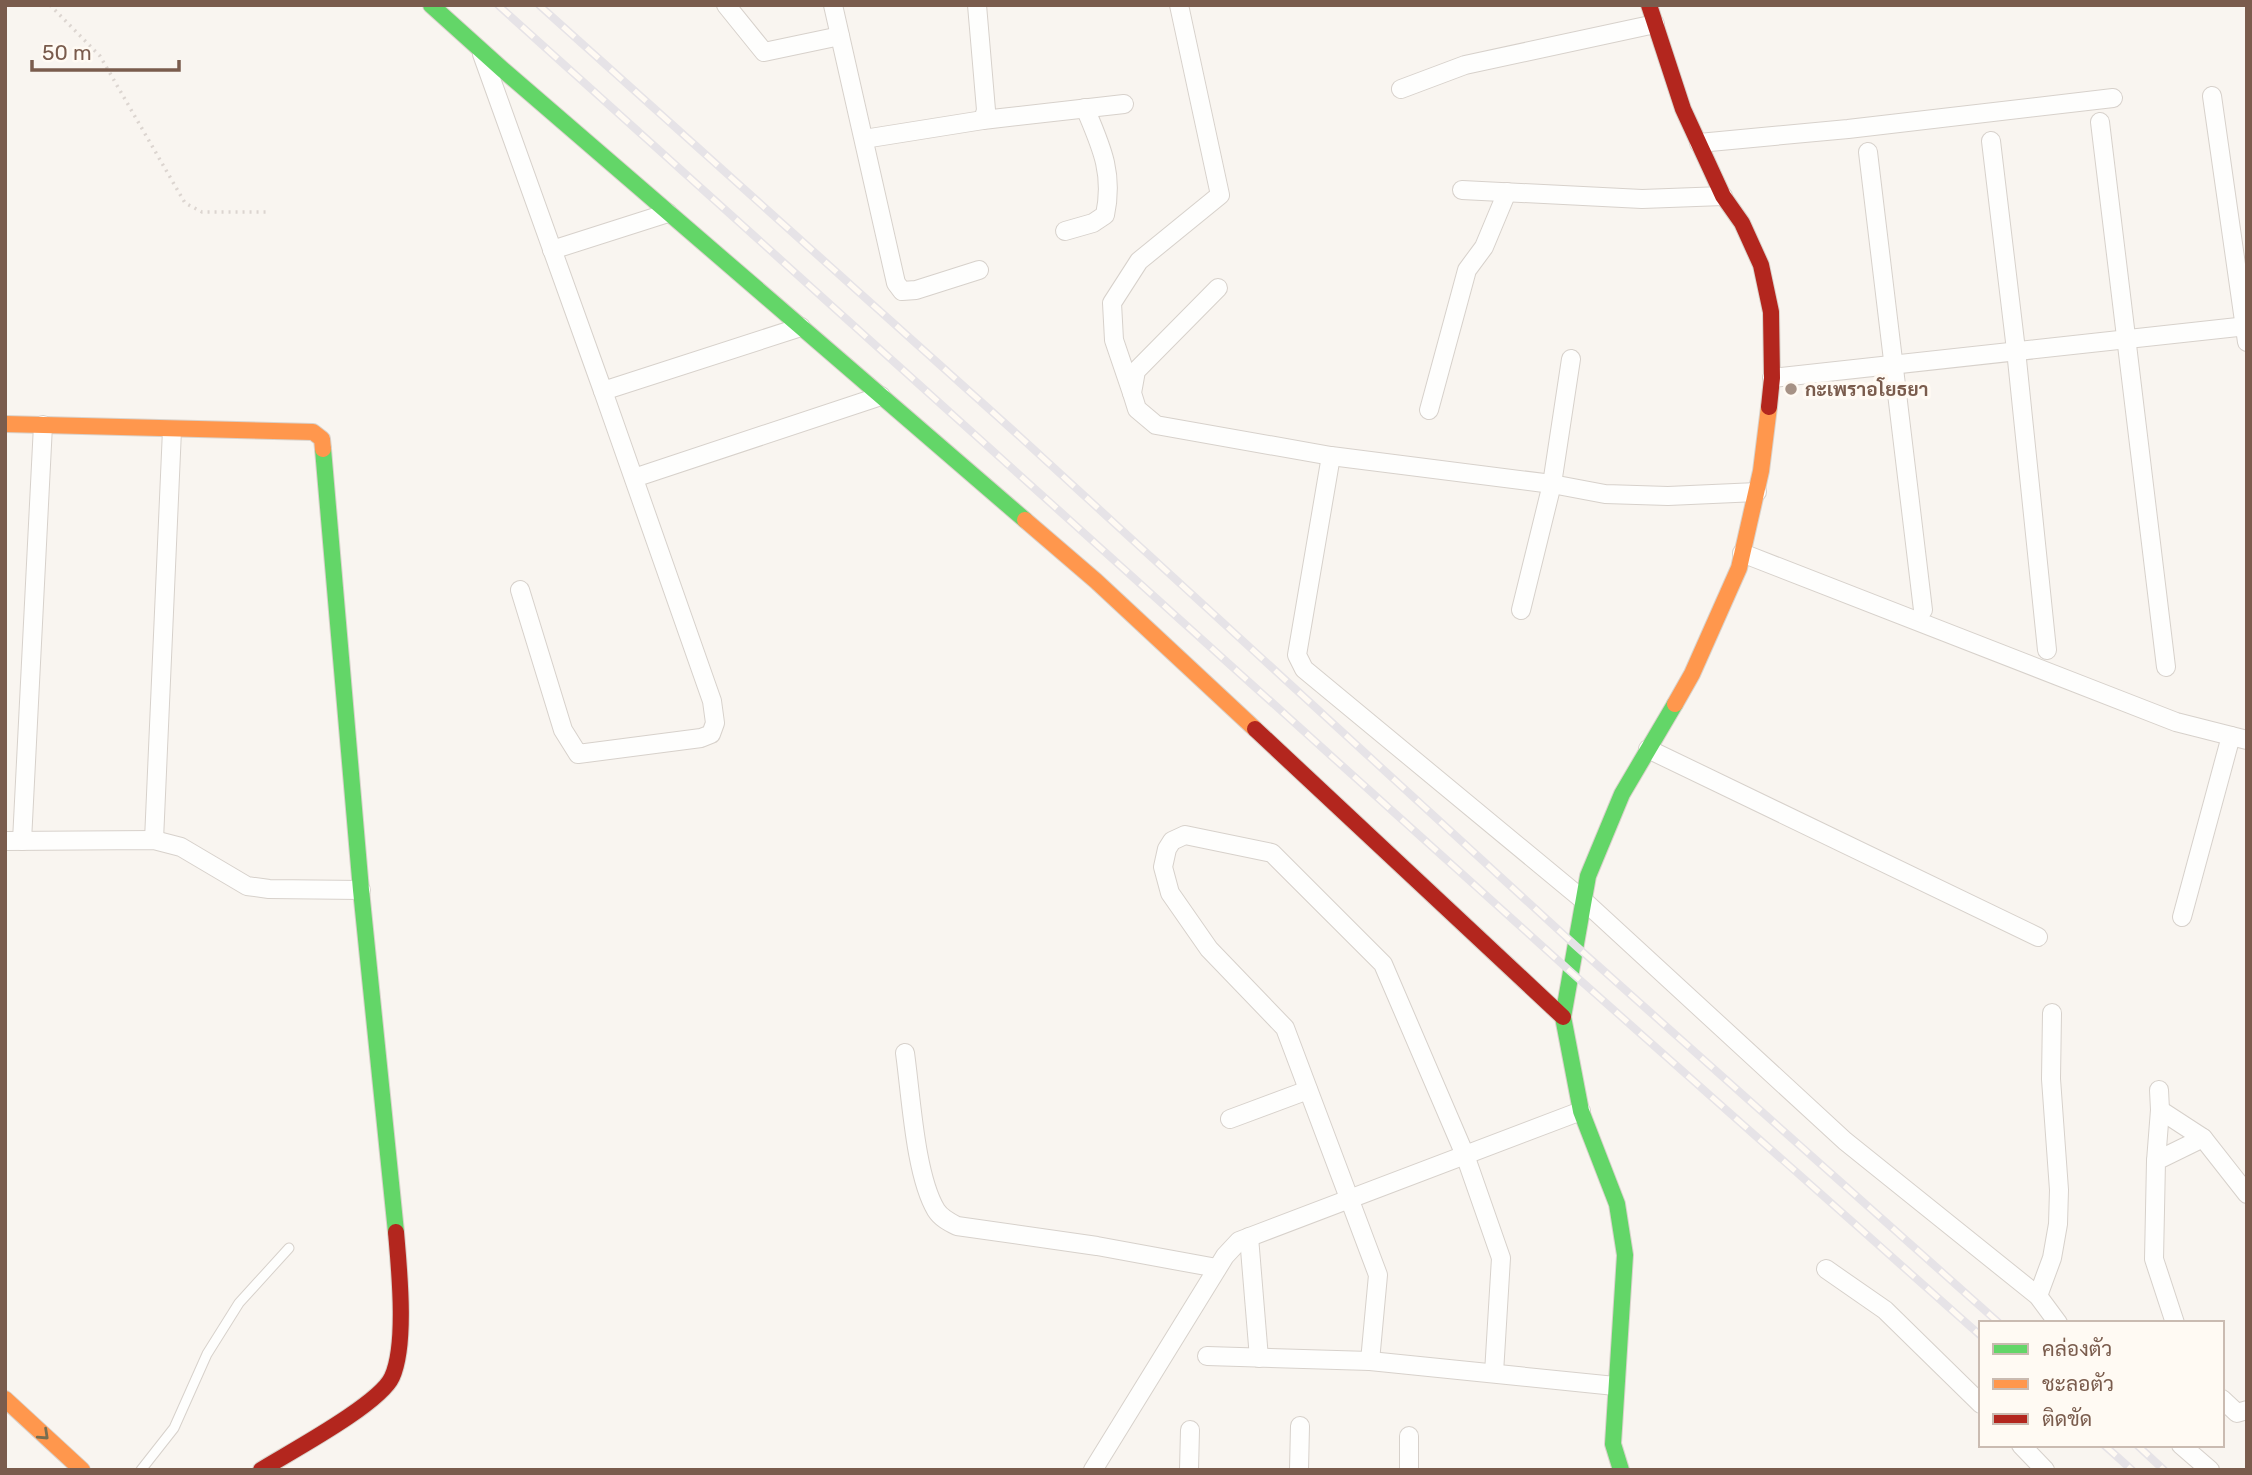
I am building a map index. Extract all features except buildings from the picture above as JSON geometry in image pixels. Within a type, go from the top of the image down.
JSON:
[{"type":"street","points":[[430,5],[1096,582],[1563,1017]]},
{"type":"street","points":[[726,5],[764,52],[840,36]]},
{"type":"street","points":[[833,5],[896,283],[902,290],[916,290],[979,270]]},
{"type":"street","points":[[977,5],[986,110],[983,120]]},
{"type":"street","points":[[1179,5],[1220,195],[1139,261],[1112,303],[1114,340],[1137,409],[1156,425],[1331,456],[1552,484],[1605,494],[1668,496],[1757,492]]},
{"type":"street","points":[[1621,1470],[1613,1444],[1625,1255],[1617,1204],[1581,1111],[1563,1017],[1588,876],[1622,794],[1692,674],[1739,568],[1757,492],[1772,378],[1771,312],[1761,265],[1742,223],[1723,196],[1683,109],[1649,5]]},
{"type":"street","points":[[1401,89],[1465,65],[1655,24]]},
{"type":"street","points":[[481,51],[712,701],[715,723],[711,734],[701,738],[578,754],[563,730],[520,590]]},
{"type":"street","points":[[1772,378],[2126,339],[2246,331],[2213,96]]},
{"type":"street","points":[[1699,143],[1848,129],[2113,98]]},
{"type":"street","points":[[863,139],[983,120],[1124,104]]},
{"type":"street","points":[[1065,231],[1093,223],[1105,215],[1109,195],[1106,159],[1085,108]]},
{"type":"street","points":[[2100,122],[2166,667]]},
{"type":"street","points":[[1991,141],[2047,650]]},
{"type":"street","points":[[1868,152],[1923,610]]},
{"type":"street","points":[[1462,190],[1642,199],[1723,196]]},
{"type":"street","points":[[1429,410],[1467,270],[1484,247],[1507,192]]},
{"type":"street","points":[[552,250],[668,213]]},
{"type":"street","points":[[1132,393],[1136,371],[1218,288]]},
{"type":"street","points":[[603,391],[801,327]]},
{"type":"street","points":[[1521,610],[1552,484],[1571,359]]},
{"type":"street","points":[[634,478],[881,396]]},
{"type":"street","points":[[5,424],[313,432],[322,439],[361,890],[401,1286],[398,1355],[392,1378],[375,1399],[261,1470]]},
{"type":"street","points":[[43,425],[13,841],[154,840],[181,847],[247,886],[361,890]]},
{"type":"street","points":[[154,840],[172,430]]},
{"type":"street","points":[[1331,456],[1297,654],[1304,669],[1583,899],[1845,1141],[2038,1296],[2057,1321]]},
{"type":"street","points":[[1742,553],[2176,722],[2239,738],[2182,918]]},
{"type":"street","points":[[1648,749],[2038,937]]},
{"type":"street","points":[[1370,1361],[1378,1275],[1285,1028],[1209,949],[1170,893],[1163,867],[1167,849],[1172,841],[1185,835],[1272,853],[1383,964],[1465,1155],[1501,1258],[1494,1373]]},
{"type":"street","points":[[2038,1296],[2052,1258],[2058,1224],[2059,1190],[2051,1079],[2052,1013]]},
{"type":"street","points":[[905,1053],[922,1170],[935,1209],[942,1218],[957,1226],[1097,1246],[1217,1268]]},
{"type":"street","points":[[1230,1119],[1308,1090]]},
{"type":"street","points":[[2159,1090],[2154,1259],[2174,1321]]},
{"type":"street","points":[[2160,1110],[2203,1138],[2247,1194]]},
{"type":"street","points":[[1094,1470],[1224,1256],[1239,1241],[1581,1111]]},
{"type":"street","points":[[2156,1161],[2203,1138]]},
{"type":"street","points":[[1249,1237],[1259,1358]]},
{"type":"street","points":[[1826,1269],[1885,1310],[1979,1402]]},
{"type":"street","points":[[1207,1356],[1370,1361],[1615,1385]]},
{"type":"street","points":[[5,1399],[82,1470]]},
{"type":"street","points":[[2224,1401],[2237,1413],[2247,1410]]},
{"type":"street","points":[[1299,1470],[1300,1426]]},
{"type":"street","points":[[1189,1470],[1190,1430]]},
{"type":"street","points":[[1409,1436],[1409,1470]]},
{"type":"street","points":[[2023,1447],[2045,1470]]},
{"type":"street","points":[[2183,1447],[2210,1470]]},
{"type":"lane","points":[[141,1470],[174,1428],[207,1354],[239,1303],[289,1248]]},
{"type":"path","points":[[50,5],[100,56],[185,203],[202,212],[269,212]]},
{"type":"railway","points":[[498,5],[1571,972],[1979,1334]]},
{"type":"railway","points":[[539,5],[1018,435],[1576,946],[1997,1321]]},
{"type":"railway","points":[[2106,1447],[2132,1470]]},
{"type":"railway","points":[[2139,1447],[2164,1470]]},
{"type":"traffic: fast","points":[[431,5],[1025,520]]},
{"type":"traffic: fast","points":[[323,449],[361,890],[396,1232]]},
{"type":"traffic: fast","points":[[1621,1470],[1613,1444],[1625,1255],[1617,1204],[1581,1111],[1563,1017],[1588,876],[1622,794],[1675,704]]},
{"type":"traffic: slow","points":[[1675,704],[1692,674],[1739,568],[1761,471],[1769,407]]},
{"type":"traffic: slow","points":[[5,424],[313,432],[322,439],[323,449]]},
{"type":"traffic: slow","points":[[1025,520],[1096,581],[1255,729]]},
{"type":"traffic: slow","points":[[5,1399],[82,1470]]},
{"type":"traffic: jam","points":[[1649,5],[1683,109],[1723,196],[1742,223],[1761,265],[1771,312],[1772,378],[1769,407]]},
{"type":"traffic: jam","points":[[1255,729],[1563,1017]]},
{"type":"traffic: jam","points":[[261,1470],[353,1414],[384,1388],[392,1377],[397,1363],[401,1326],[396,1232]]},
{"type":"place","name":"กะเพราอโยธยา","points":[[1791,389]]}]
